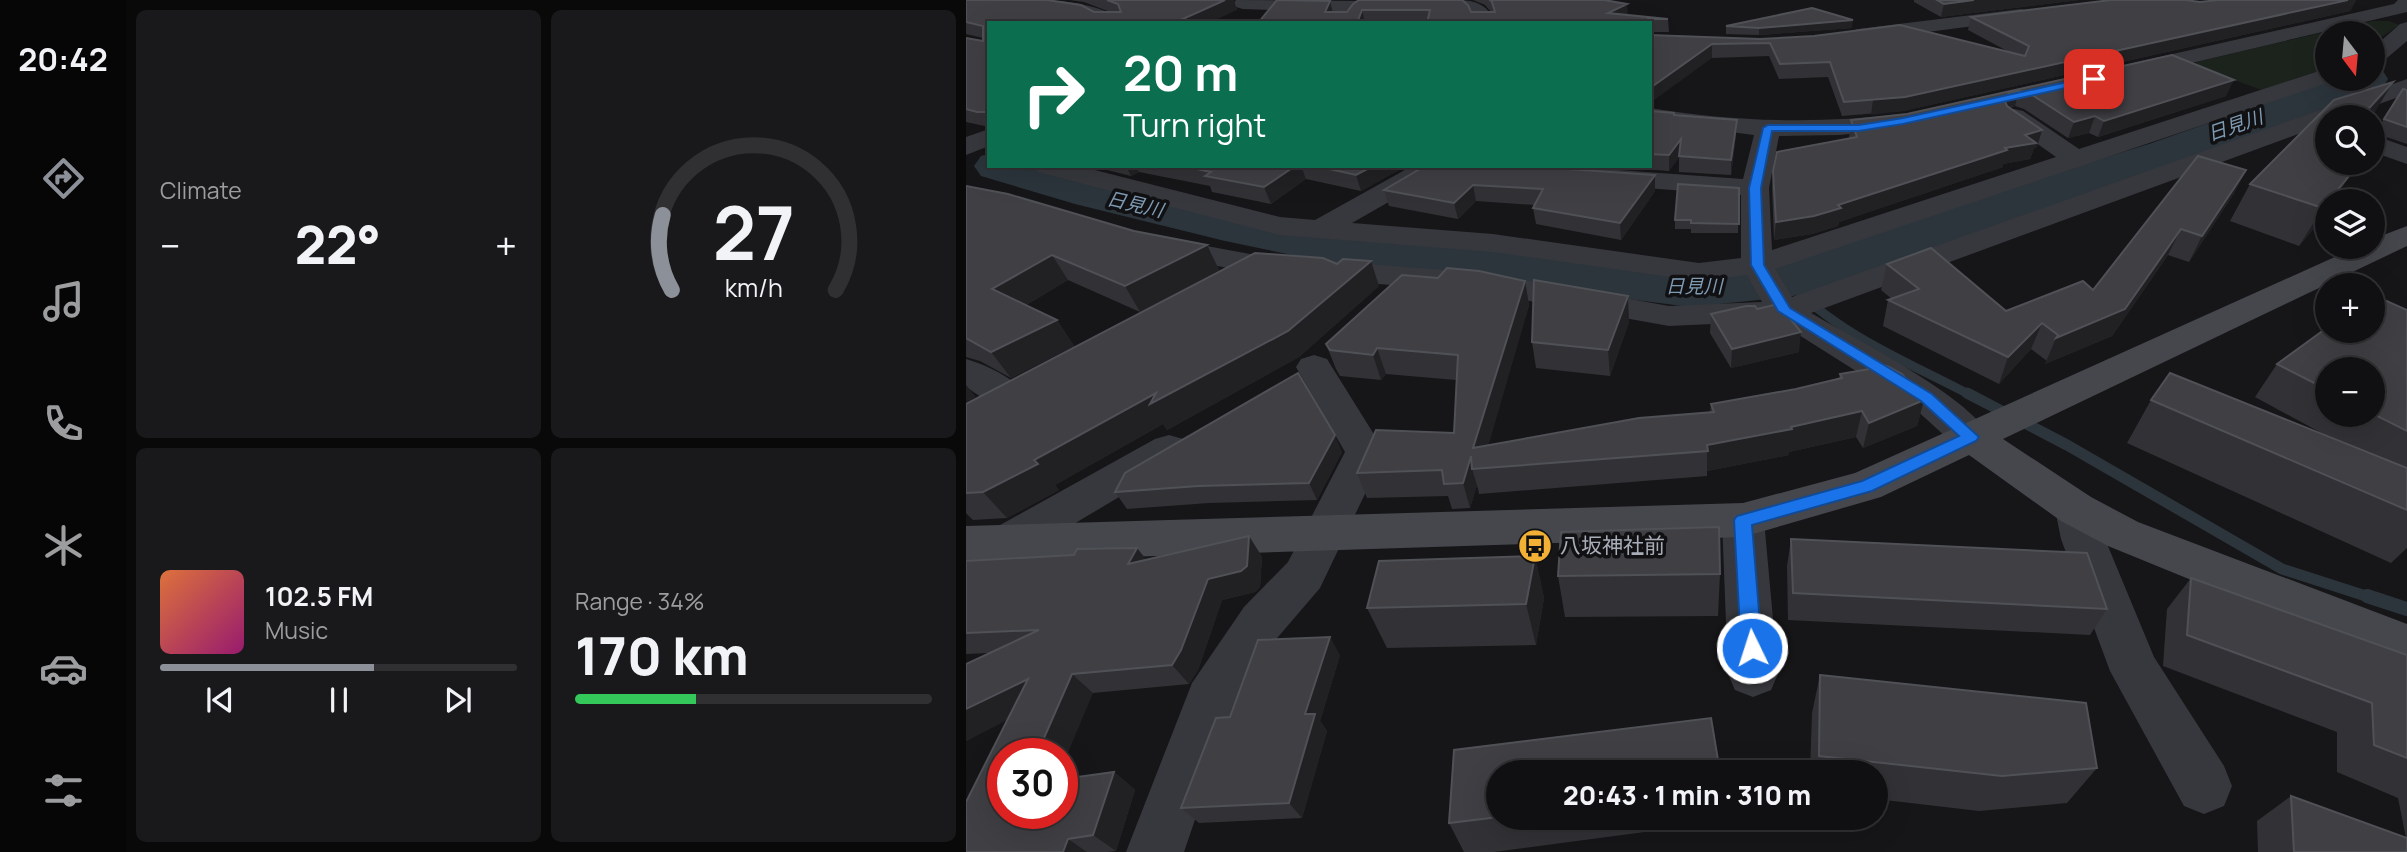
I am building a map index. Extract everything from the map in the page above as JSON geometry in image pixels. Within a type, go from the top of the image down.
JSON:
[{"type":"street","points":[[1026,0],[1075,3],[1111,21]]},
{"type":"street","points":[[1462,0],[1482,14],[1484,21]]},
{"type":"street","points":[[2358,0],[2406,13]]},
{"type":"street","points":[[1243,3],[1359,7],[1349,11],[1342,21]]},
{"type":"street","points":[[1876,18],[1844,22],[1845,36],[2040,12]]},
{"type":"street","points":[[2385,49],[2395,42],[2406,13]]},
{"type":"street","points":[[2115,74],[2406,13]]},
{"type":"street","points":[[2169,62],[2208,77]]},
{"type":"street","points":[[1056,168],[1280,226],[1493,243],[1699,272],[1758,265],[2077,160],[2246,92],[2315,78]]},
{"type":"street","points":[[2362,105],[2407,86]]},
{"type":"street","points":[[2246,92],[2315,119]]},
{"type":"street","points":[[1993,102],[2017,106],[2077,160]]},
{"type":"street","points":[[1652,115],[1768,128],[1859,128],[1929,116]]},
{"type":"street","points":[[1133,239],[1159,247],[1261,265],[1485,284],[1669,316],[1788,310],[2315,124]]},
{"type":"street","points":[[1768,128],[1755,188],[1758,265],[1788,310],[1982,432],[2076,509],[2123,534],[2407,646]]},
{"type":"street","points":[[2385,147],[2407,156]]},
{"type":"street","points":[[1213,290],[1428,168]]},
{"type":"street","points":[[1575,175],[1755,188]]},
{"type":"street","points":[[966,544],[1743,520],[1866,486],[2406,237]]},
{"type":"street","points":[[1373,313],[1412,277]]},
{"type":"street","points":[[1279,387],[1314,367],[1343,340]]},
{"type":"street","points":[[1155,852],[1210,700],[1261,622],[1304,575],[1365,452],[1314,367]]},
{"type":"street","points":[[966,371],[1023,391],[977,415]]},
{"type":"street","points":[[1009,541],[1197,434]]},
{"type":"street","points":[[2076,509],[2082,539],[2135,671],[2204,786]]},
{"type":"street","points":[[1743,520],[1753,674]]},
{"type":"shaded area","points":[[2385,21],[2399,25],[2385,35]]},
{"type":"shaded area","points":[[2315,34],[2315,72],[2262,90],[2197,67],[2196,62]]},
{"type":"building","points":[[966,0],[1047,0],[1081,5],[1094,12],[1121,12],[1118,4],[1107,0],[1225,0],[1178,21],[987,21],[987,112],[966,109],[966,38],[983,41],[983,26],[966,22]]},
{"type":"building","points":[[1277,0],[1330,1],[1325,12],[1347,12],[1359,0],[1462,0],[1471,12],[1495,12],[1490,0],[1604,0],[1627,4],[1608,13],[1668,19],[1427,21],[1430,10],[1362,10],[1358,21],[1260,21]]},
{"type":"building","points":[[1937,0],[1974,0],[1944,4]]},
{"type":"building","points":[[2111,0],[2348,0],[1905,97],[1844,102],[1830,62],[1780,64],[1770,43],[1712,44],[1652,87],[1652,35],[1760,39],[1814,36],[1900,25],[2025,56],[2029,46],[1971,17]]},
{"type":"building","points":[[1812,8],[1853,20],[1759,28],[1726,26]]},
{"type":"building","points":[[2172,55],[2234,80],[2104,121],[2095,116],[2074,122],[2029,93],[2009,93],[2004,99],[2007,106],[2042,130],[2025,135],[2036,143],[2005,148],[2007,150],[1838,205],[1841,208],[1814,216],[1776,222],[1773,171],[1777,152],[1857,137],[1851,120],[1907,114]]},
{"type":"building","points":[[2403,89],[2407,90],[2407,127],[2385,117]]},
{"type":"building","points":[[2364,91],[2385,91],[2372,105],[2329,105],[2334,100]]},
{"type":"building","points":[[1652,111],[1737,120],[1731,160],[1679,156],[1681,139],[1669,155],[1652,154]]},
{"type":"building","points":[[2315,119],[2315,175],[2349,176],[2338,189],[2315,189],[2315,205],[2250,184]]},
{"type":"building","points":[[2198,156],[2246,170],[2202,236],[2181,229],[2125,309],[2056,338],[2058,335],[2042,323],[2008,357],[1888,300],[1919,289],[1887,264],[1931,248],[2006,311],[2083,281],[2093,290]]},
{"type":"building","points":[[1192,168],[1292,168],[1264,187],[1205,176],[1211,172]]},
{"type":"building","points":[[1325,168],[1369,168],[1356,175]]},
{"type":"building","points":[[1422,168],[1553,168],[1655,175],[1620,223],[1533,208],[1543,189],[1473,185],[1454,203],[1384,190]]},
{"type":"building","points":[[1678,184],[1739,188],[1739,224],[1675,220]]},
{"type":"building","points":[[966,186],[1008,194],[1134,231],[1207,245],[1125,286],[1052,255],[992,289],[1057,320],[991,352],[966,338]]},
{"type":"building","points":[[1255,253],[1323,258],[1337,264],[1343,259],[1371,261],[1288,331],[1150,404],[1156,393],[1034,460],[1038,464],[983,492],[966,493],[966,404]]},
{"type":"building","points":[[1447,268],[1479,271],[1525,281],[1473,448],[1639,418],[1714,412],[1711,404],[1796,389],[1842,378],[1840,374],[1887,366],[1902,374],[1924,400],[1869,423],[1862,411],[1791,427],[1792,429],[1707,445],[1708,451],[1472,469],[1471,456],[1463,483],[1444,484],[1442,470],[1357,473],[1376,430],[1454,433],[1458,355],[1377,348],[1373,355],[1330,350],[1326,344],[1402,275],[1438,278]]},
{"type":"building","points":[[1534,280],[1628,296],[1608,350],[1532,342]]},
{"type":"building","points":[[2385,300],[2407,310],[2407,431],[2385,420],[2385,357],[2315,357],[2315,383],[2277,364],[2315,336],[2315,343],[2385,343]]},
{"type":"building","points":[[1778,304],[1801,332],[1732,349],[1711,314],[1746,306],[1755,306],[1757,309]]},
{"type":"building","points":[[1298,373],[1335,435],[1309,483],[1198,486],[1115,492],[1125,473]]},
{"type":"building","points":[[2170,373],[2407,468],[2407,510],[2151,400]]},
{"type":"building","points":[[1719,527],[1720,574],[1558,576],[1561,532]]},
{"type":"building","points":[[1249,536],[1247,566],[1241,571],[1208,579],[1181,650],[1172,665],[1072,674],[1044,738],[998,738],[1028,679],[966,709],[966,664],[1039,630],[966,633],[966,561],[1074,555],[1077,549],[1137,548],[1128,564]]},
{"type":"building","points":[[1791,539],[2087,553],[2107,609],[1793,593]]},
{"type":"building","points":[[1535,556],[1526,604],[1367,608],[1379,561]]},
{"type":"building","points":[[2191,578],[2407,655],[2407,758],[2374,745],[2372,703],[2187,635]]},
{"type":"building","points":[[1330,637],[1305,714],[1315,714],[1289,803],[1181,808],[1216,718],[1230,717],[1258,640]]},
{"type":"building","points":[[1820,675],[2086,703],[2097,768],[2002,776],[1888,764],[1888,760],[1819,756]]},
{"type":"building","points":[[1711,718],[1718,760],[1486,760],[1486,818],[1449,823],[1454,750]]},
{"type":"building","points":[[987,760],[987,829],[1078,829],[1078,777],[1114,772],[1093,835],[1068,839],[1063,852],[966,852],[966,802]]},
{"type":"building","points":[[2291,796],[2407,838],[2407,852],[2294,852]]},
{"type":"waterway","name":"日見川","points":[[1004,168],[1092,194],[1225,226],[1311,243],[1691,290],[1788,281],[2035,194],[2165,153],[2336,91]]},
{"type":"waterway","points":[[1788,281],[1807,300],[1850,332],[1970,395]]},
{"type":"waterway","points":[[1967,393],[2067,445],[2282,569],[2372,598]]},
{"type":"waterway","points":[[2367,596],[2407,609]]},
{"type":"place","name":"八坂神社前","points":[[1535,546]]},
{"type":"route","points":[[1752,648],[1743,520],[1866,486],[1971,437],[1926,398],[1784,311],[1758,265],[1755,188],[1768,128],[1859,128],[1903,121],[2094,79]]}]
